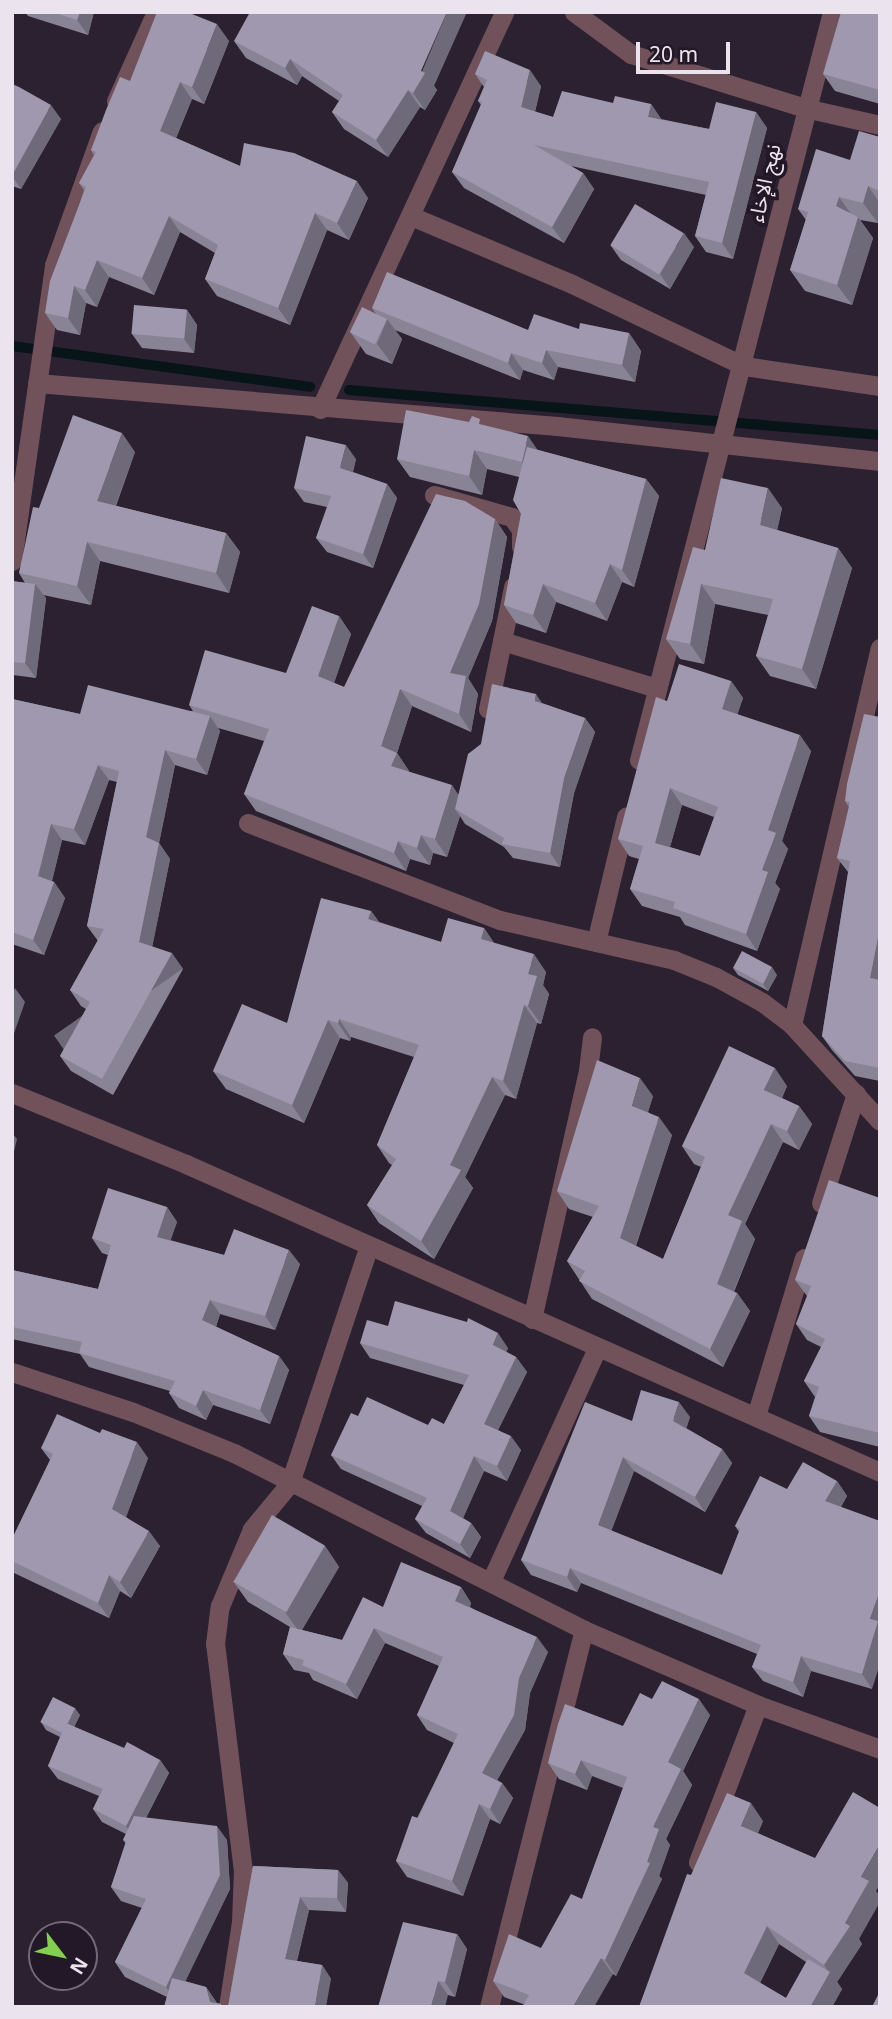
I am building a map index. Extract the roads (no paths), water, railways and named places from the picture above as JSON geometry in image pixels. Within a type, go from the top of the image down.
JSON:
[{"type":"street","points":[[12,561],[17,502],[54,265],[76,197],[156,12]]},
{"type":"street","points":[[320,409],[503,12]]},
{"type":"street","points":[[574,12],[594,20],[631,54],[805,108],[880,125]]},
{"type":"street","name":"نهج الإخاء","points":[[596,942],[657,688],[720,445],[744,366],[805,108],[832,12]]},
{"type":"street","points":[[411,216],[572,284],[744,366],[880,386]]},
{"type":"street","points":[[37,381],[320,409],[557,426],[880,461]]},
{"type":"street","points":[[434,495],[501,512],[518,523],[522,542],[484,731]]},
{"type":"street","points":[[502,641],[657,688]]},
{"type":"street","points":[[792,1025],[880,648]]},
{"type":"street","points":[[248,824],[500,920],[674,960],[716,977],[762,1002],[792,1025],[880,1121]]},
{"type":"street","points":[[532,1318],[588,1070],[592,1037]]},
{"type":"street","points":[[12,1093],[369,1246],[880,1472]]},
{"type":"street","points":[[817,1217],[856,1093]]},
{"type":"street","points":[[755,1416],[809,1241]]},
{"type":"street","points":[[228,2007],[242,1922],[243,1840],[215,1644],[220,1606],[252,1529],[290,1483],[369,1246]]},
{"type":"street","points":[[491,1581],[597,1348]]},
{"type":"street","points":[[12,1371],[133,1412],[234,1453],[584,1630],[758,1705],[880,1749]]},
{"type":"street","points":[[489,2007],[584,1630]]},
{"type":"street","points":[[691,1881],[758,1705]]},
{"type":"waterway","points":[[12,346],[310,387]]},
{"type":"waterway","points":[[349,390],[880,435]]}]
